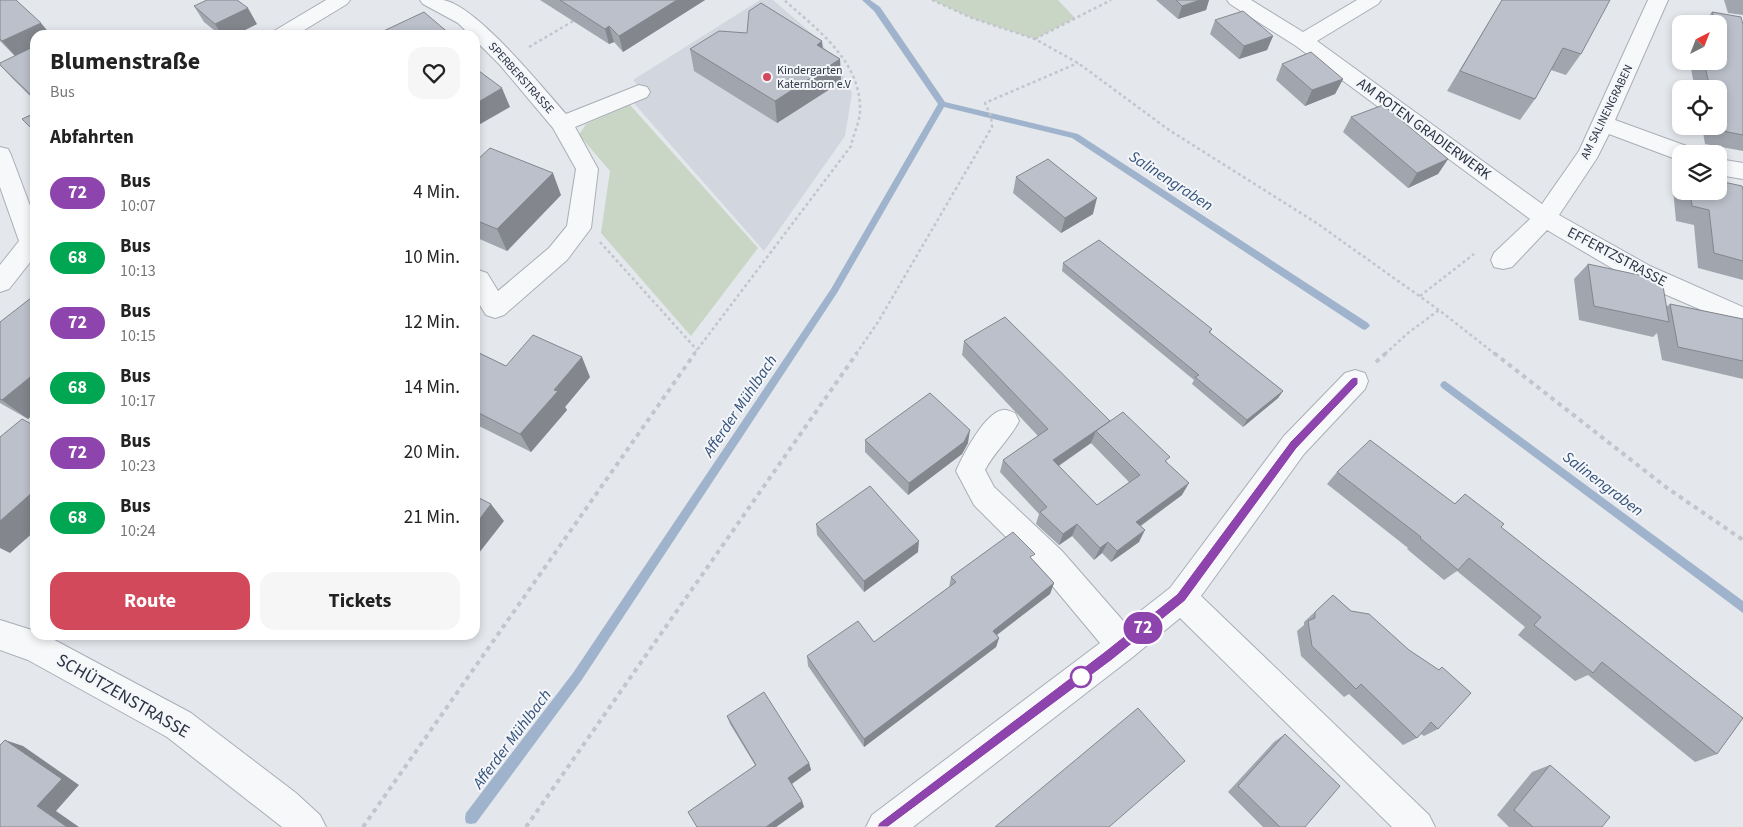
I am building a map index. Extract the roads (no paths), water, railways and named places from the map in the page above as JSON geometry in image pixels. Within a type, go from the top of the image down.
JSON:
[{"type":"street","points":[[289,30],[340,0]]},
{"type":"street","name":"SPERBERSTRASSE","points":[[430,0],[465,19],[476,30]]},
{"type":"street","name":"AM ROTEN GRADIERWERK","points":[[1237,0],[1303,41],[1545,218]]},
{"type":"street","points":[[1303,41],[1371,0]]},
{"type":"street","name":"AM SALINENGRABEN","points":[[1545,218],[1589,153],[1604,124],[1658,0]]},
{"type":"street","name":"SPERBERSTRASSE","points":[[480,34],[507,60],[562,124],[587,169],[579,228],[558,254],[495,308],[480,283]]},
{"type":"street","name":"SPERBERSTRASSE","points":[[562,124],[639,92]]},
{"type":"street","points":[[1604,124],[1672,150]]},
{"type":"street","points":[[0,155],[30,246]]},
{"type":"street","points":[[1727,169],[1743,172]]},
{"type":"street","points":[[1503,260],[1545,218]]},
{"type":"street","name":"EFFERTZSTRASSE","points":[[1545,218],[1641,273],[1743,318]]},
{"type":"street","points":[[0,282],[30,250]]},
{"type":"street","points":[[884,827],[1181,598],[1294,445],[1355,381]]},
{"type":"street","points":[[1005,421],[982,449],[970,471],[984,496],[1051,561],[1123,644]]},
{"type":"street","points":[[1181,598],[1417,827]]},
{"type":"street","name":"SCHÜTZENSTRASSE","points":[[0,635],[36,647],[180,725],[284,805],[308,827]]},
{"type":"waterway","name":"Afferder Mühlbach","points":[[866,0],[877,9],[942,104]]},
{"type":"waterway","name":"Afferder Mühlbach","points":[[471,818],[577,677],[834,291],[942,104]]},
{"type":"waterway","name":"Salinengraben","points":[[942,104],[1075,136],[1365,326]]},
{"type":"waterway","name":"Salinengraben","points":[[1445,385],[1743,608]]},
{"type":"place","name":"Kindergarten Katernborn e.V","points":[[767,77]]}]
